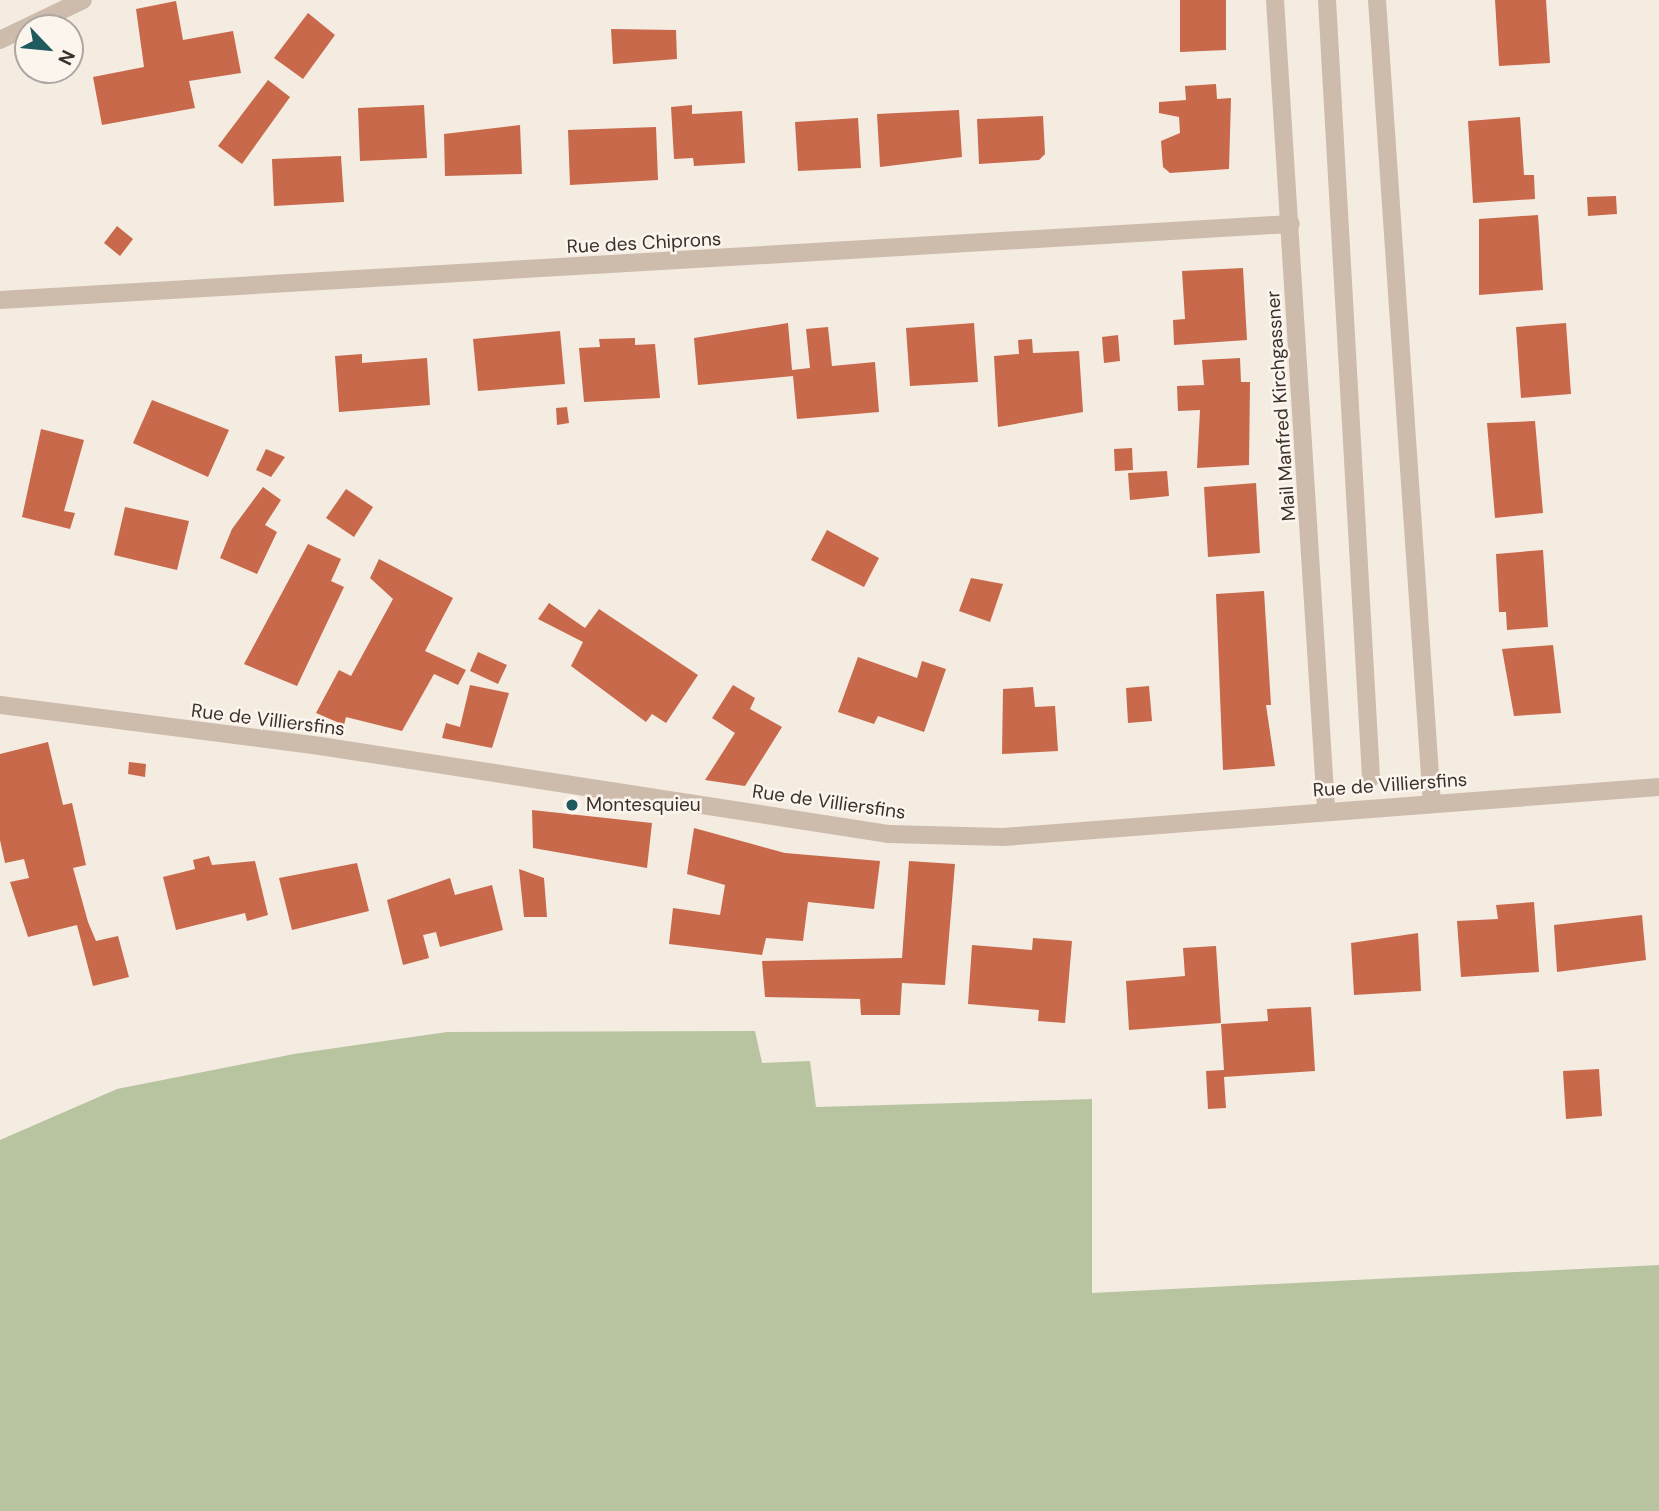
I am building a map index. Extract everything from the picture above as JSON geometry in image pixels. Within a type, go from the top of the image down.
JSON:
[{"type":"street","points":[[0,40],[83,0]]},
{"type":"street","name":"Mail Manfred Kirchgassner","points":[[1275,0],[1326,810]]},
{"type":"street","points":[[1327,0],[1371,778]]},
{"type":"street","points":[[1377,0],[1432,804]]},
{"type":"street","name":"Rue des Chiprons","points":[[0,300],[1291,224]]},
{"type":"street","name":"Rue de Villiersfins","points":[[0,705],[320,746],[889,834],[1003,837],[1326,810],[1659,787]]},
{"type":"green space","points":[[755,1031],[762,1063],[810,1061],[816,1107],[1092,1099],[1092,1293],[1659,1265],[1659,1511],[0,1511],[0,1140],[117,1089],[294,1054],[447,1032]]},
{"type":"building","points":[[1180,0],[1226,0],[1226,50],[1180,52]]},
{"type":"building","points":[[1495,0],[1546,0],[1550,63],[1499,66]]},
{"type":"building","points":[[176,1],[183,40],[233,31],[241,73],[189,81],[195,108],[102,125],[93,77],[144,67],[136,9]]},
{"type":"building","points":[[308,13],[335,35],[303,79],[274,58]]},
{"type":"building","points":[[611,29],[676,30],[677,59],[613,64]]},
{"type":"building","points":[[268,80],[290,97],[242,164],[218,146]]},
{"type":"building","points":[[1216,84],[1217,99],[1231,98],[1229,169],[1170,173],[1163,167],[1161,141],[1180,133],[1179,117],[1159,113],[1159,102],[1186,100],[1185,86]]},
{"type":"building","points":[[424,105],[427,158],[360,161],[358,108]]},
{"type":"building","points":[[692,105],[692,114],[742,111],[745,163],[694,166],[693,158],[674,159],[671,107]]},
{"type":"building","points":[[959,110],[962,157],[880,167],[877,114]]},
{"type":"building","points":[[1043,116],[1045,154],[1039,160],[979,164],[977,119]]},
{"type":"building","points":[[1520,117],[1524,175],[1534,175],[1535,199],[1473,203],[1468,121]]},
{"type":"building","points":[[858,118],[861,168],[798,171],[795,122]]},
{"type":"building","points":[[520,125],[522,174],[445,176],[444,134]]},
{"type":"building","points":[[656,127],[658,180],[570,185],[568,130]]},
{"type":"building","points":[[341,156],[344,202],[274,206],[272,159]]},
{"type":"building","points":[[1616,196],[1617,214],[1588,216],[1587,197]]},
{"type":"building","points":[[1538,215],[1543,290],[1479,295],[1479,219]]},
{"type":"building","points":[[117,226],[133,239],[120,256],[104,243]]},
{"type":"building","points":[[1243,268],[1247,340],[1174,345],[1173,320],[1185,319],[1182,271]]},
{"type":"building","points":[[788,323],[792,370],[810,368],[806,329],[828,327],[832,366],[875,362],[879,412],[797,419],[793,376],[698,385],[694,338]]},
{"type":"building","points":[[974,323],[978,382],[910,386],[906,328]]},
{"type":"building","points":[[1566,323],[1571,394],[1521,398],[1516,327]]},
{"type":"building","points":[[560,331],[565,384],[478,391],[473,339]]},
{"type":"building","points":[[1118,335],[1120,361],[1104,363],[1102,337]]},
{"type":"building","points":[[635,338],[635,345],[655,344],[660,398],[584,402],[579,348],[600,347],[599,339]]},
{"type":"building","points":[[1032,339],[1033,353],[1079,351],[1083,412],[998,427],[994,356],[1019,354],[1018,340]]},
{"type":"building","points":[[362,354],[362,363],[427,358],[430,405],[339,412],[335,356]]},
{"type":"building","points":[[1240,358],[1241,382],[1250,382],[1249,465],[1197,468],[1200,410],[1178,411],[1177,386],[1204,385],[1202,360]]},
{"type":"building","points":[[152,400],[229,430],[208,477],[133,443]]},
{"type":"building","points":[[567,407],[569,423],[557,425],[556,408]]},
{"type":"building","points":[[1535,421],[1543,513],[1495,518],[1487,423]]},
{"type":"building","points":[[41,429],[84,440],[64,511],[75,513],[70,529],[22,517]]},
{"type":"building","points":[[1132,448],[1133,470],[1115,471],[1114,449]]},
{"type":"building","points":[[266,449],[285,457],[271,477],[256,470]]},
{"type":"building","points":[[1167,471],[1169,496],[1130,500],[1128,473]]},
{"type":"building","points":[[1256,483],[1260,553],[1208,557],[1204,487]]},
{"type":"building","points":[[263,487],[281,500],[265,525],[277,532],[257,574],[220,558],[232,529]]},
{"type":"building","points":[[346,489],[373,507],[354,537],[326,518]]},
{"type":"building","points":[[125,507],[189,521],[177,570],[114,555]]},
{"type":"building","points":[[827,530],[879,558],[864,587],[811,560]]},
{"type":"building","points":[[308,544],[341,559],[331,581],[344,587],[297,686],[244,664]]},
{"type":"building","points":[[1543,550],[1548,627],[1507,630],[1506,612],[1499,612],[1496,554]]},
{"type":"building","points":[[379,559],[453,598],[425,651],[466,670],[458,685],[434,674],[402,731],[346,717],[344,725],[316,713],[339,670],[351,676],[393,599],[370,578]]},
{"type":"building","points":[[971,578],[1003,584],[990,622],[959,611]]},
{"type":"building","points":[[1264,591],[1271,705],[1266,705],[1275,766],[1223,770],[1216,594]]},
{"type":"building","points":[[549,603],[585,628],[599,609],[698,675],[666,723],[652,714],[646,722],[571,666],[583,642],[538,619]]},
{"type":"building","points":[[1553,645],[1561,713],[1514,716],[1502,649]]},
{"type":"building","points":[[478,652],[507,665],[498,684],[470,671]]},
{"type":"building","points":[[858,657],[917,678],[922,661],[946,669],[924,732],[878,716],[874,724],[838,712]]},
{"type":"building","points":[[470,685],[509,693],[492,748],[442,738],[446,723],[460,727]]},
{"type":"building","points":[[733,685],[755,698],[750,709],[782,727],[745,786],[705,780],[735,733],[712,718]]},
{"type":"building","points":[[1149,686],[1152,721],[1128,723],[1126,688]]},
{"type":"building","points":[[1033,687],[1035,707],[1055,706],[1058,751],[1002,754],[1003,689]]},
{"type":"building","points":[[48,742],[63,805],[72,803],[86,865],[73,868],[88,922],[96,941],[118,936],[129,977],[93,986],[77,925],[28,937],[10,882],[29,878],[24,859],[5,863],[0,840],[0,754]]},
{"type":"building","points":[[129,762],[146,764],[145,777],[128,774]]},
{"type":"building","points":[[532,810],[652,823],[647,868],[533,848]]},
{"type":"building","points":[[694,828],[785,853],[880,861],[874,909],[808,902],[803,941],[766,938],[762,955],[669,944],[673,908],[720,915],[725,885],[687,874]]},
{"type":"building","points":[[209,856],[212,865],[255,861],[268,915],[247,921],[245,913],[176,930],[163,877],[195,869],[193,860]]},
{"type":"building","points":[[909,861],[955,864],[945,985],[902,983],[900,1015],[861,1015],[860,999],[765,997],[762,961],[902,958]]},
{"type":"building","points":[[357,863],[369,911],[292,930],[279,878]]},
{"type":"building","points":[[519,869],[544,878],[547,917],[524,917]]},
{"type":"building","points":[[450,878],[455,895],[492,885],[503,930],[440,947],[436,932],[423,935],[429,958],[403,965],[387,900]]},
{"type":"building","points":[[1534,902],[1539,972],[1461,977],[1457,921],[1498,919],[1496,905]]},
{"type":"building","points":[[1642,915],[1646,960],[1557,972],[1554,925]]},
{"type":"building","points":[[1418,933],[1421,991],[1354,995],[1351,943]]},
{"type":"building","points":[[1033,938],[1072,941],[1065,1023],[1038,1021],[1039,1010],[968,1004],[972,945],[1032,950]]},
{"type":"building","points":[[1216,946],[1221,1023],[1129,1030],[1126,981],[1185,976],[1183,948]]},
{"type":"building","points":[[1311,1007],[1315,1071],[1224,1077],[1226,1108],[1208,1109],[1206,1071],[1224,1070],[1221,1024],[1268,1021],[1267,1009]]},
{"type":"building","points":[[1599,1069],[1602,1116],[1566,1119],[1563,1071]]},
{"type":"place","name":"Montesquieu","points":[[572,805]]}]
